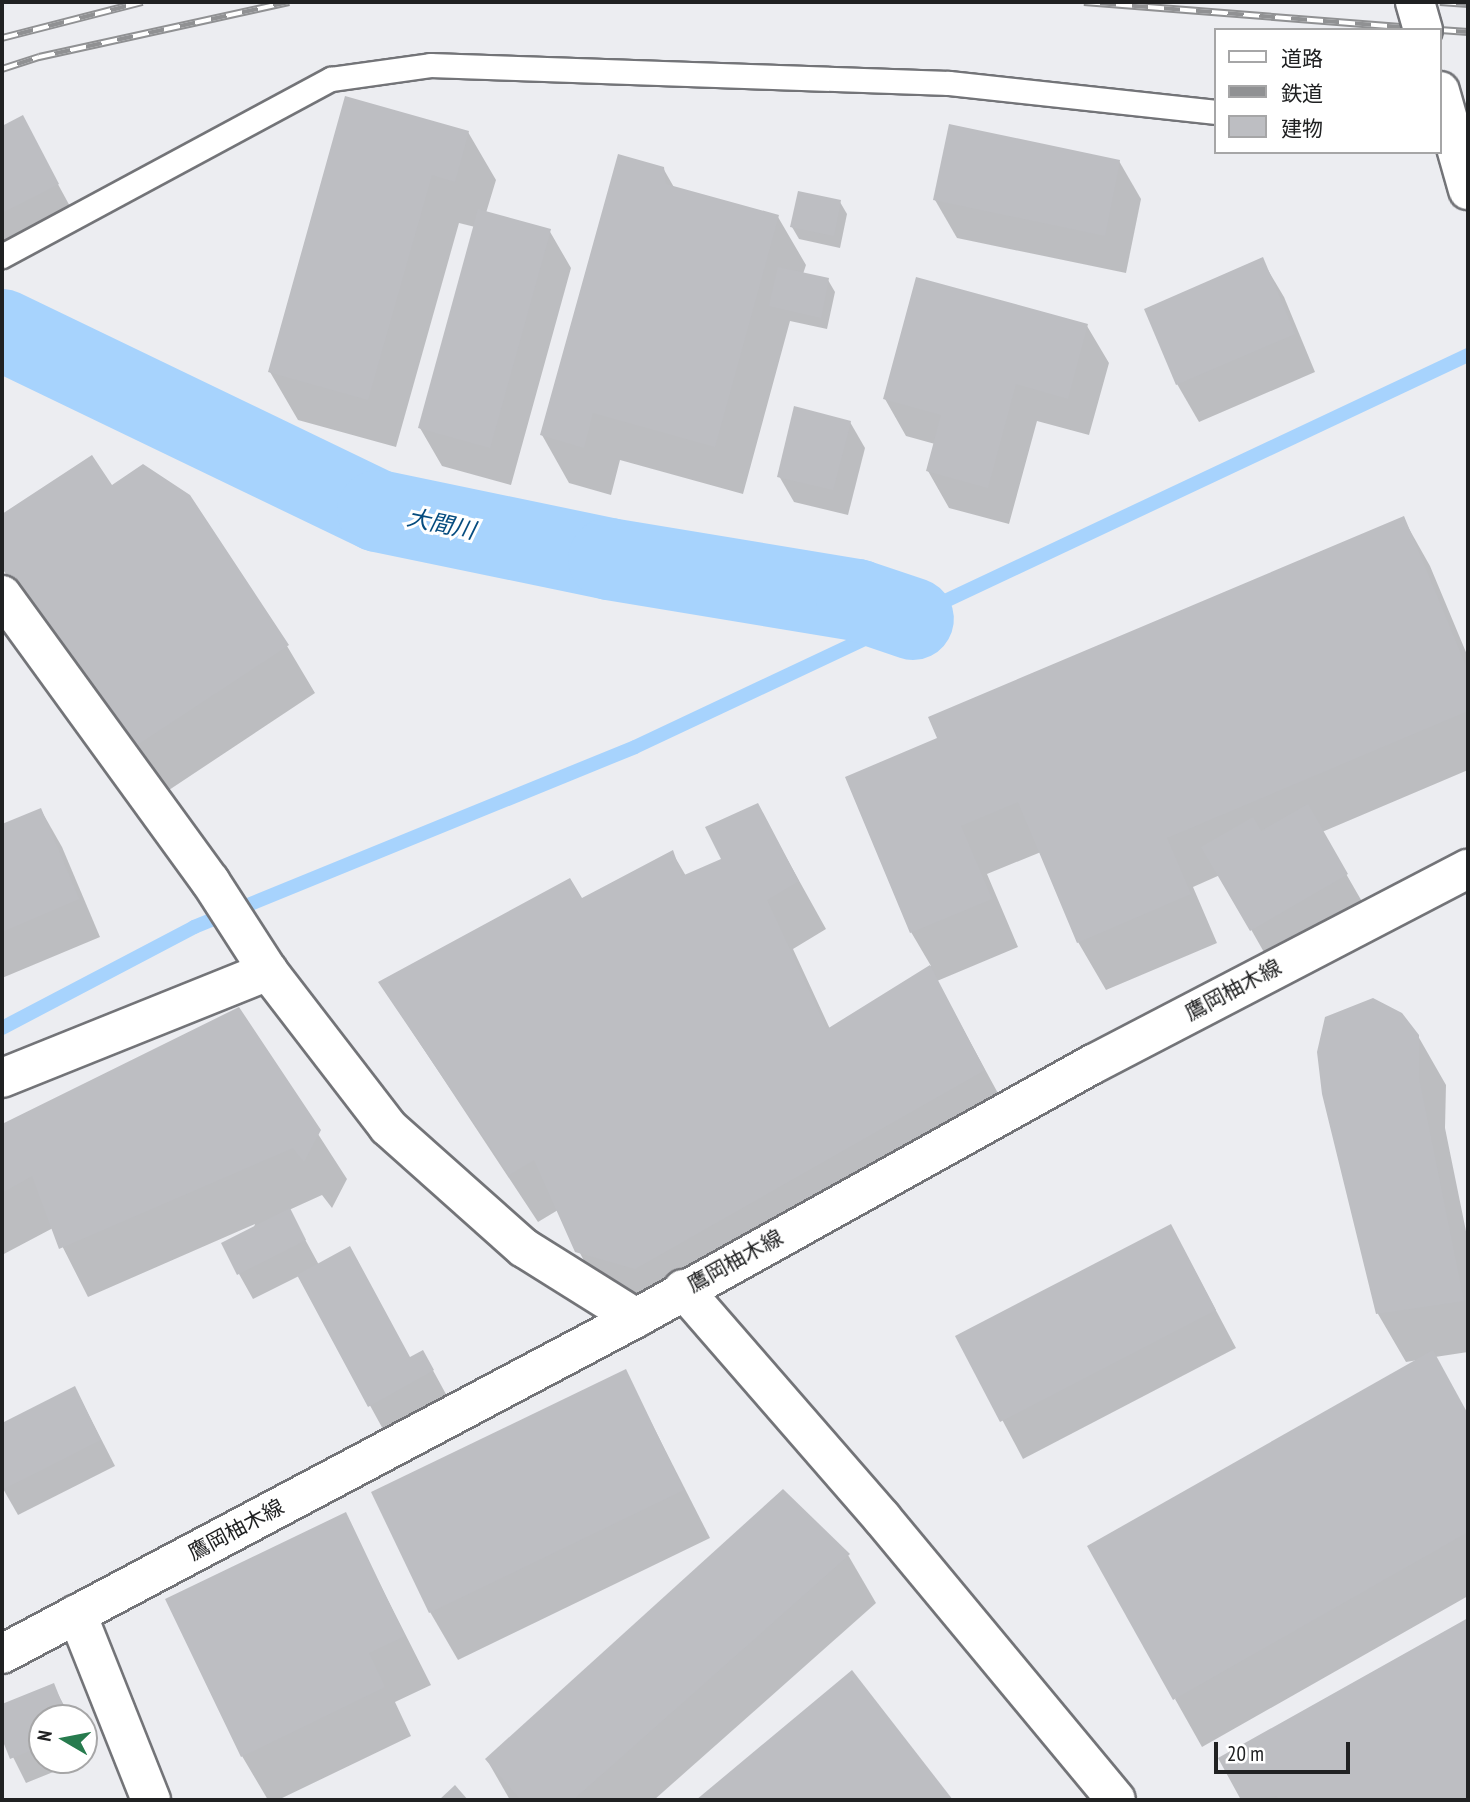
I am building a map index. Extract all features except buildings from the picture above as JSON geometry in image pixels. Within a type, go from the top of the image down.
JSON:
[{"type":"main road","points":[[1415,2],[1422,28]]},
{"type":"main road","points":[[1442,98],[1468,190]]},
{"type":"main road","points":[[2,595],[210,881],[258,957],[388,1127],[524,1248],[636,1318]]},
{"type":"main road","name":"鷹岡柚木線","points":[[2,1654],[636,1318],[683,1289],[1117,1051],[1468,869]]},
{"type":"main road","points":[[2,1078],[258,957]]},
{"type":"main road","points":[[683,1289],[883,1518],[1116,1800]]},
{"type":"main road","points":[[77,1614],[151,1800]]},
{"type":"lane","points":[[2,256],[331,79],[430,65],[948,83],[1214,112]]},
{"type":"waterway","name":"大間川","points":[[2,330],[378,511],[609,559],[857,600],[913,619]]},
{"type":"waterway","points":[[2,1028],[194,927],[635,747],[1468,355]]},
{"type":"railway","points":[[2,38],[142,2]]},
{"type":"railway","points":[[2,69],[39,57],[289,2]]},
{"type":"railway","points":[[1084,2],[1411,28]]},
{"type":"railway","points":[[1440,2],[1468,4]]},
{"type":"railway","points":[[1442,30],[1468,32]]}]
